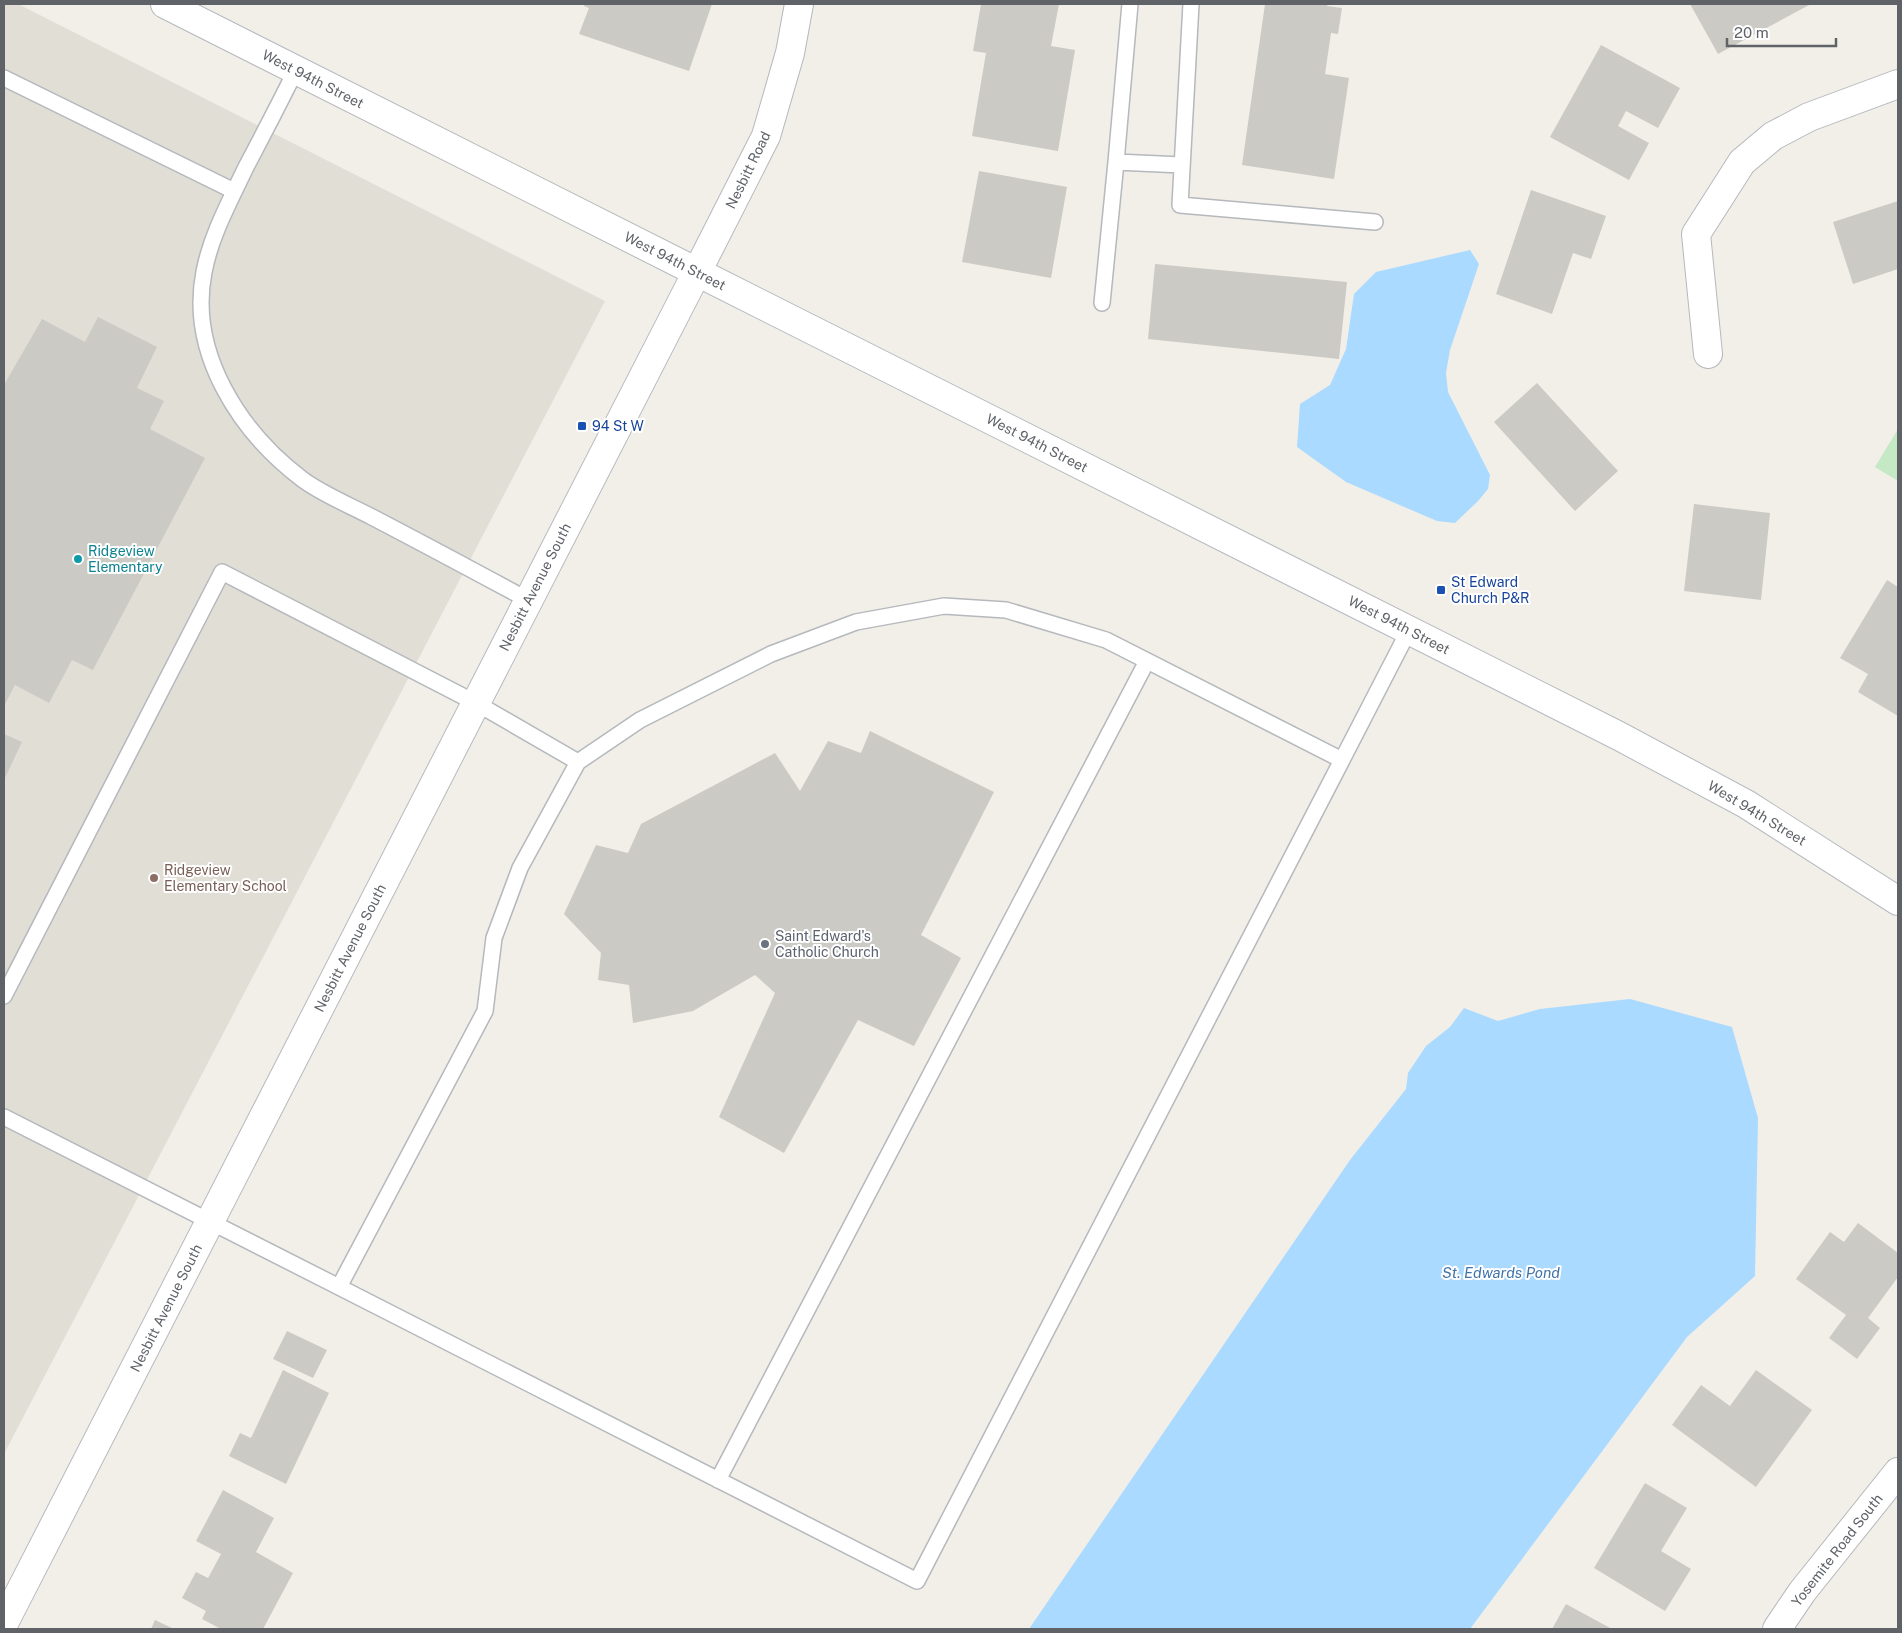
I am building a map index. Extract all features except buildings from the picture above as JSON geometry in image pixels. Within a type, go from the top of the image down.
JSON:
[{"type":"street","name":"West 94th Street","points":[[165,4],[1618,736],[1746,804],[1898,901]]},
{"type":"street","name":"Nesbitt Road","points":[[697,272],[766,136],[790,53],[798,4]]},
{"type":"street","points":[[1708,354],[1696,234],[1742,162],[1773,136],[1809,118],[1898,84]]},
{"type":"street","name":"Nesbitt Avenue South","points":[[4,1623],[697,272]]},
{"type":"street","name":"Yosemite Road South","points":[[1778,1629],[1802,1592],[1898,1472]]},
{"type":"lane","points":[[1102,303],[1130,4]]},
{"type":"lane","points":[[1191,4],[1180,205],[1375,222]]},
{"type":"lane","points":[[296,70],[234,191],[212,243],[204,273],[201,311],[206,346],[218,376],[243,421],[271,453],[304,481],[528,600]]},
{"type":"lane","points":[[4,78],[234,191]]},
{"type":"lane","points":[[1116,162],[1182,164]]},
{"type":"lane","points":[[4,996],[222,572],[476,703],[578,762]]},
{"type":"lane","points":[[339,1287],[485,1011],[494,938],[520,868],[578,762],[640,720],[771,654],[856,622],[944,606],[1006,610],[1106,640],[1342,760]]},
{"type":"lane","points":[[4,1117],[917,1581],[1409,630]]},
{"type":"lane","points":[[718,1480],[1148,661]]},
{"type":"shaded area","name":"Ridgeview Elementary School","points":[[4,4],[18,4],[605,301],[4,1454]]},
{"type":"green space","points":[[1898,429],[1898,481],[1875,467]]},
{"type":"water","points":[[1470,250],[1479,264],[1450,350],[1446,373],[1448,392],[1490,475],[1488,489],[1455,523],[1437,521],[1346,482],[1297,447],[1300,404],[1330,385],[1346,349],[1354,294],[1376,272]]},
{"type":"water","name":"St. Edwards Pond","points":[[1630,999],[1732,1027],[1758,1118],[1755,1276],[1687,1337],[1470,1629],[1029,1629],[1350,1160],[1406,1089],[1408,1073],[1426,1046],[1450,1027],[1464,1008],[1498,1021],[1540,1009]]},
{"type":"place","name":"94 St W","points":[[582,426]]},
{"type":"place","name":"Ridgeview Elementary","points":[[78,559]]},
{"type":"place","name":"St Edward Church P&R","points":[[1441,590]]},
{"type":"place","name":"Ridgeview Elementary School","points":[[154,878]]},
{"type":"place","name":"Saint Edward's Catholic Church","points":[[765,944]]}]
